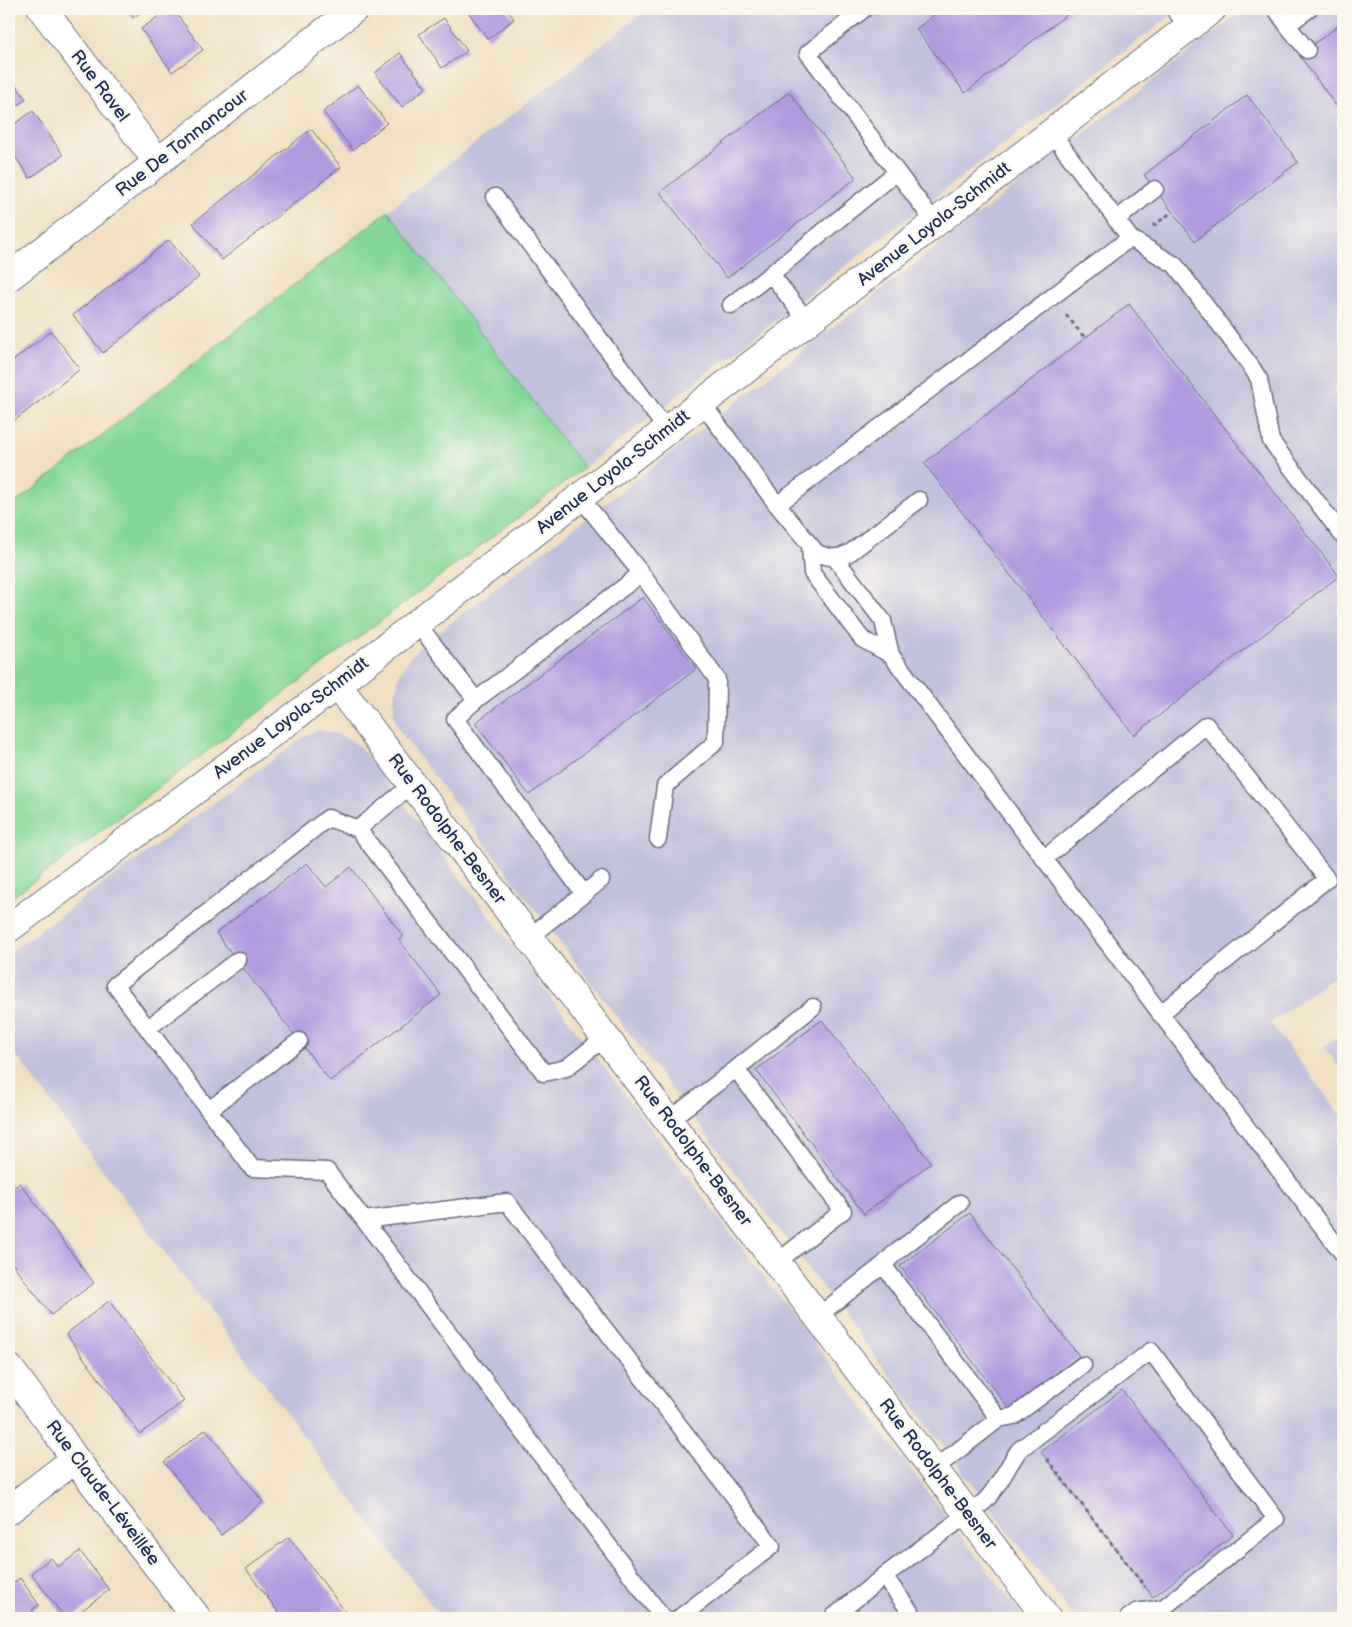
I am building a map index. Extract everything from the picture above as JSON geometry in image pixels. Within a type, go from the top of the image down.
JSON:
[{"type":"street","name":"Rue Ravel","points":[[42,9],[158,162]]},
{"type":"street","name":"Rue De Tonnancour","points":[[9,277],[354,9]]},
{"type":"street","name":"Avenue Loyola-Schmidt","points":[[9,928],[337,685],[1052,133],[1181,18],[1212,9]]},
{"type":"street","name":"Rue Rodolphe-Besner","points":[[337,685],[1048,1618]]},
{"type":"street","name":"Rue Claude-Léveillée","points":[[9,1368],[75,1459],[197,1618]]},
{"type":"street","points":[[9,1510],[75,1459]]},
{"type":"lane","points":[[864,9],[808,53],[936,222]]},
{"type":"lane","points":[[1276,9],[1307,50]]},
{"type":"lane","points":[[1287,25],[1309,9]]},
{"type":"lane","points":[[1052,133],[1130,238],[1175,265],[1250,366],[1259,379],[1271,441],[1343,536]]},
{"type":"lane","points":[[731,305],[897,172]]},
{"type":"lane","points":[[1116,220],[1155,189]]},
{"type":"lane","points":[[494,197],[667,430]]},
{"type":"lane","points":[[777,505],[1130,238]]},
{"type":"lane","points":[[771,274],[807,322]]},
{"type":"lane","points":[[702,403],[777,505],[810,546],[824,556],[842,557],[851,552],[918,500]]},
{"type":"lane","points":[[580,497],[641,574],[718,679],[716,742],[664,786],[658,839]]},
{"type":"lane","points":[[810,546],[812,573],[862,639],[891,655]]},
{"type":"lane","points":[[834,558],[883,621],[891,655],[1160,1014],[1343,1254]]},
{"type":"lane","points":[[584,894],[454,719],[476,700],[641,574]]},
{"type":"lane","points":[[417,623],[476,700]]},
{"type":"lane","points":[[1044,859],[1206,725],[1327,879],[1160,1014]]},
{"type":"lane","points":[[358,830],[413,784]]},
{"type":"lane","points":[[606,1037],[566,1068],[544,1073],[358,830],[328,818],[116,985],[252,1168],[327,1171],[663,1618]]},
{"type":"lane","points":[[529,937],[601,880]]},
{"type":"lane","points":[[148,1028],[238,960]]},
{"type":"lane","points":[[669,1120],[813,1007]]},
{"type":"lane","points":[[209,1110],[299,1041]]},
{"type":"lane","points":[[736,1069],[843,1210],[776,1262]]},
{"type":"lane","points":[[364,1220],[507,1202],[772,1546],[679,1618]]},
{"type":"lane","points":[[818,1316],[960,1203]]},
{"type":"lane","points":[[883,1265],[999,1419]]},
{"type":"lane","points":[[832,1618],[884,1576],[984,1502],[992,1494],[1008,1465],[1019,1450],[1150,1351],[1276,1519],[1163,1608],[1136,1612],[1128,1618]]},
{"type":"lane","points":[[934,1469],[999,1419],[1014,1416],[1083,1365]]},
{"type":"lane","points":[[884,1576],[915,1618]]},
{"type":"path","points":[[1062,311],[1085,338]]},
{"type":"path","points":[[1046,1458],[1147,1590]]},
{"type":"shaded area","points":[[648,9],[1179,9],[584,468],[388,211]]},
{"type":"shaded area","points":[[1245,9],[1343,9],[1343,969],[1270,1023],[1343,1118],[1343,1618],[1074,1618],[407,741],[398,728],[394,717],[394,698],[400,674],[409,659],[422,645]]},
{"type":"shaded area","points":[[318,730],[334,733],[351,740],[361,748],[1024,1618],[441,1618],[9,1046],[9,953],[306,735]]},
{"type":"shaded area","points":[[1343,1032],[1343,1072],[1324,1047]]},
{"type":"green space","points":[[388,211],[584,468],[9,900],[9,508]]},
{"type":"building","points":[[126,9],[145,9],[133,18]]},
{"type":"building","points":[[169,9],[173,9],[203,50],[172,72],[141,29]]},
{"type":"building","points":[[466,9],[506,9],[514,19],[488,39]]},
{"type":"building","points":[[942,9],[1074,9],[965,93],[916,29]]},
{"type":"building","points":[[444,18],[467,51],[442,68],[419,34]]},
{"type":"building","points":[[1342,23],[1343,25],[1343,115],[1299,55]]},
{"type":"building","points":[[400,53],[426,88],[402,107],[375,73]]},
{"type":"building","points":[[9,75],[26,99],[9,112]]},
{"type":"building","points":[[358,85],[387,123],[353,150],[323,112]]},
{"type":"building","points":[[789,92],[856,178],[727,278],[660,192]]},
{"type":"building","points":[[1247,95],[1298,162],[1195,241],[1144,175]]},
{"type":"building","points":[[33,111],[63,155],[30,178],[9,148],[9,128]]},
{"type":"building","points":[[311,129],[341,167],[222,260],[193,223]]},
{"type":"building","points":[[169,240],[199,277],[103,353],[73,315]]},
{"type":"building","points":[[1129,304],[1339,576],[1134,735],[924,463]]},
{"type":"building","points":[[51,331],[80,369],[9,425],[9,364]]},
{"type":"building","points":[[643,597],[696,669],[529,795],[475,723]]},
{"type":"building","points":[[307,863],[326,887],[351,867],[403,936],[399,940],[441,995],[330,1081],[216,933]]},
{"type":"building","points":[[822,1020],[931,1163],[864,1214],[756,1070]]},
{"type":"building","points":[[20,1183],[94,1283],[51,1315],[9,1259],[9,1191]]},
{"type":"building","points":[[970,1213],[1079,1356],[1009,1409],[900,1266]]},
{"type":"building","points":[[109,1301],[184,1401],[140,1434],[66,1334]]},
{"type":"building","points":[[1122,1390],[1233,1535],[1153,1597],[1041,1452]]},
{"type":"building","points":[[206,1429],[263,1502],[221,1535],[164,1462]]},
{"type":"building","points":[[289,1537],[350,1618],[283,1618],[246,1569]]},
{"type":"building","points":[[80,1551],[109,1590],[72,1618],[65,1618],[31,1573],[51,1558],[58,1567]]},
{"type":"building","points":[[20,1578],[39,1605],[32,1610],[38,1618],[9,1618],[9,1586]]}]
